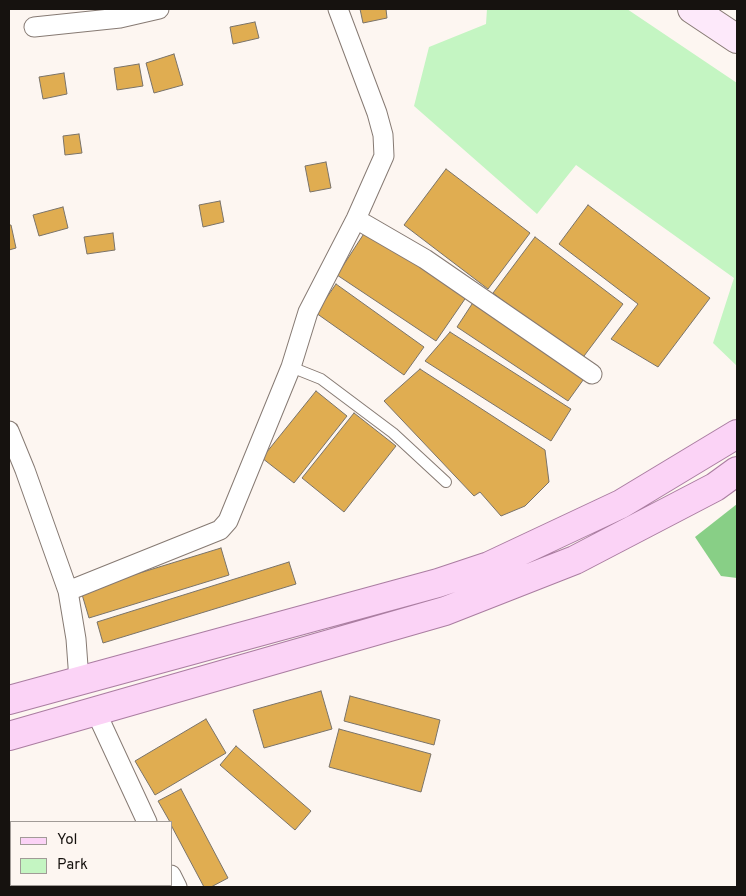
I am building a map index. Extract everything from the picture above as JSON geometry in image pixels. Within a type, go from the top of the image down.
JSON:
[{"type":"main road","points":[[692,9],[737,39]]},
{"type":"main road","points":[[9,700],[428,586],[489,566],[620,504],[737,434]]},
{"type":"main road","points":[[9,736],[445,611],[575,560],[715,487],[737,471]]},
{"type":"street","points":[[34,27],[159,9]]},
{"type":"street","points":[[68,592],[220,530],[228,521],[291,367],[308,312],[356,219],[384,156],[384,135],[338,9]]},
{"type":"street","points":[[356,219],[426,259],[592,374]]},
{"type":"street","points":[[9,431],[25,470],[68,592],[76,639],[79,680]]},
{"type":"street","points":[[96,712],[147,821]]},
{"type":"lane","points":[[291,367],[321,379],[393,433],[446,482]]},
{"type":"green space","points":[[487,9],[627,9],[737,83],[737,366],[713,343],[734,278],[576,165],[537,214],[414,106],[429,47],[486,24]]},
{"type":"green space","points":[[737,504],[737,578],[721,576],[695,537]]},
{"type":"building","points":[[360,9],[386,9],[387,18],[363,23]]},
{"type":"building","points":[[255,22],[259,38],[233,44],[230,27]]},
{"type":"building","points":[[174,54],[183,85],[154,93],[146,63]]},
{"type":"building","points":[[139,64],[143,86],[117,90],[114,68]]},
{"type":"building","points":[[64,73],[67,94],[43,99],[39,77]]},
{"type":"building","points":[[79,134],[82,153],[65,155],[63,136]]},
{"type":"building","points":[[326,162],[331,188],[310,192],[305,166]]},
{"type":"building","points":[[446,169],[530,233],[488,289],[404,225]]},
{"type":"building","points":[[220,201],[224,222],[203,227],[199,205]]},
{"type":"building","points":[[588,205],[710,298],[658,367],[611,339],[638,304],[559,244]]},
{"type":"building","points":[[63,207],[68,228],[39,236],[33,215]]},
{"type":"building","points":[[9,225],[11,225],[16,248],[9,250]]},
{"type":"building","points":[[365,232],[467,296],[436,341],[337,275]]},
{"type":"building","points":[[113,233],[115,250],[87,254],[84,237]]},
{"type":"building","points":[[535,237],[623,304],[581,360],[493,293]]},
{"type":"building","points":[[336,284],[424,347],[404,375],[316,313]]},
{"type":"building","points":[[474,301],[586,376],[568,401],[457,327]]},
{"type":"building","points":[[450,332],[571,409],[551,441],[425,361]]},
{"type":"building","points":[[420,369],[545,450],[549,482],[525,506],[501,516],[480,492],[474,496],[384,401]]},
{"type":"building","points":[[316,391],[347,416],[294,483],[262,458]]},
{"type":"building","points":[[354,413],[396,446],[344,512],[302,478]]},
{"type":"building","points":[[221,548],[229,575],[89,618],[81,591]]},
{"type":"building","points":[[289,562],[296,584],[103,643],[97,622]]},
{"type":"building","points":[[321,691],[332,729],[264,748],[253,710]]},
{"type":"building","points":[[350,696],[440,720],[434,745],[344,721]]},
{"type":"building","points":[[206,719],[226,753],[155,795],[135,761]]},
{"type":"building","points":[[339,729],[431,754],[421,792],[329,767]]},
{"type":"building","points":[[236,746],[311,811],[295,830],[220,765]]},
{"type":"building","points":[[181,789],[228,878],[211,887],[204,887],[172,827],[172,821],[169,821],[158,801]]},
{"type":"building","points":[[9,850],[10,886],[46,887],[9,887]]}]
